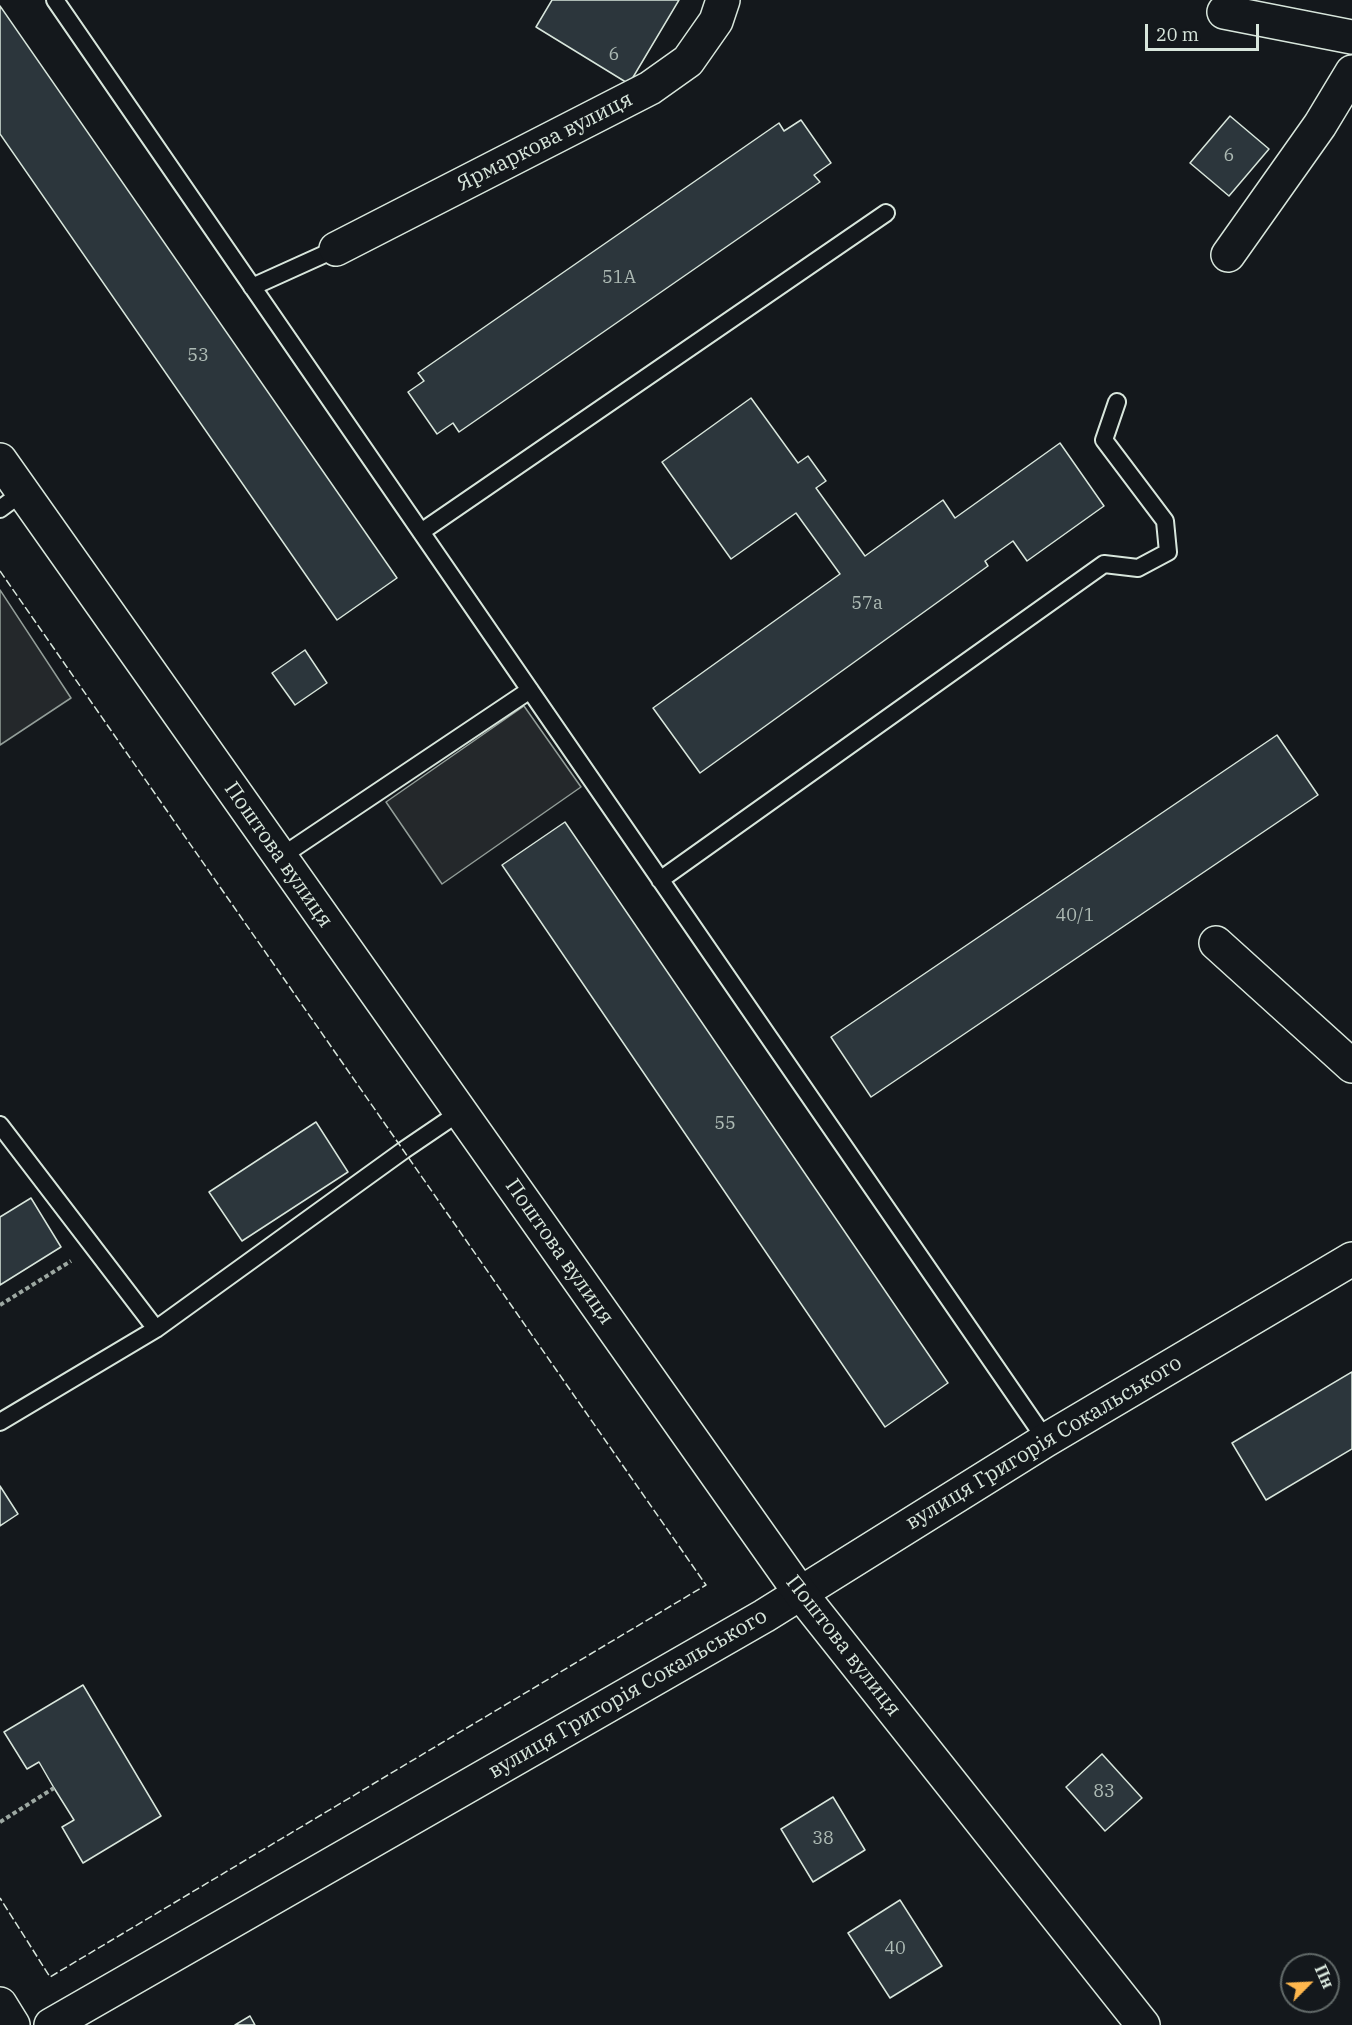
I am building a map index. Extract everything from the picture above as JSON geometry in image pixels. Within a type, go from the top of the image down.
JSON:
[{"type":"street","name":"Ярмаркова вулиця","points":[[336,249],[650,88],[688,61],[716,21],[723,0]]},
{"type":"street","points":[[1224,12],[1352,37]]},
{"type":"street","points":[[1228,255],[1320,125],[1352,72]]},
{"type":"street","name":"Поштова вулиця","points":[[0,460],[11,500],[279,858],[801,1594],[1143,2025]]},
{"type":"street","points":[[1216,943],[1352,1066]]},
{"type":"street","name":"вулиця Григорія Сокальського","points":[[51,2025],[801,1594],[1046,1440],[1352,1259]]},
{"type":"street","points":[[0,2004],[13,2025]]},
{"type":"lane","points":[[55,0],[1046,1440]]},
{"type":"lane","points":[[421,532],[886,213]]},
{"type":"lane","points":[[252,287],[336,249]]},
{"type":"lane","points":[[660,880],[1104,564],[1138,568],[1168,552],[1165,521],[1104,440],[1117,402]]},
{"type":"lane","points":[[279,858],[530,690]]},
{"type":"lane","points":[[0,1422],[156,1329],[460,1112]]},
{"type":"lane","points":[[0,1125],[156,1329]]},
{"type":"path","points":[[0,1305],[93,1247]]},
{"type":"path","points":[[0,1822],[54,1788]]},
{"type":"shaded area","points":[[0,590],[71,698],[0,745]]},
{"type":"shaded area","points":[[524,706],[581,787],[442,884],[386,802]]},
{"type":"building","points":[[552,0],[679,0],[629,84],[536,27]]},
{"type":"building","points":[[0,6],[397,578],[337,620],[0,134]]},
{"type":"building","points":[[1230,116],[1269,149],[1229,196],[1190,163]]},
{"type":"building","points":[[801,120],[831,163],[814,175],[820,182],[459,432],[453,423],[437,434],[408,392],[424,381],[418,373],[779,123],[784,131]]},
{"type":"building","points":[[751,398],[798,463],[808,456],[826,481],[816,488],[865,556],[943,500],[955,518],[1060,443],[1104,506],[1027,561],[1013,541],[985,561],[988,566],[700,773],[653,708],[840,574],[796,513],[731,559],[662,462]]},
{"type":"building","points":[[305,650],[327,683],[295,705],[272,673]]},
{"type":"building","points":[[1277,735],[1318,795],[871,1097],[831,1037]]},
{"type":"building","points":[[565,822],[948,1383],[885,1427],[502,865]]},
{"type":"building","points":[[316,1122],[348,1172],[242,1241],[209,1192]]},
{"type":"building","points":[[31,1198],[61,1247],[0,1285],[0,1217]]},
{"type":"building","points":[[1352,1372],[1352,1449],[1266,1500],[1232,1443]]},
{"type":"building","points":[[0,1486],[18,1514],[0,1526]]},
{"type":"building","points":[[83,1685],[161,1816],[83,1863],[62,1827],[74,1820],[39,1762],[27,1769],[4,1732]]},
{"type":"building","points":[[1102,1754],[1142,1798],[1105,1831],[1066,1787]]},
{"type":"building","points":[[833,1797],[865,1850],[813,1882],[781,1829]]},
{"type":"building","points":[[900,1900],[942,1966],[890,1998],[848,1933]]},
{"type":"building","points":[[250,2016],[255,2025],[235,2025]]},
{"type":"fence","points":[[0,571],[706,1585],[50,1977],[0,1898]]}]
